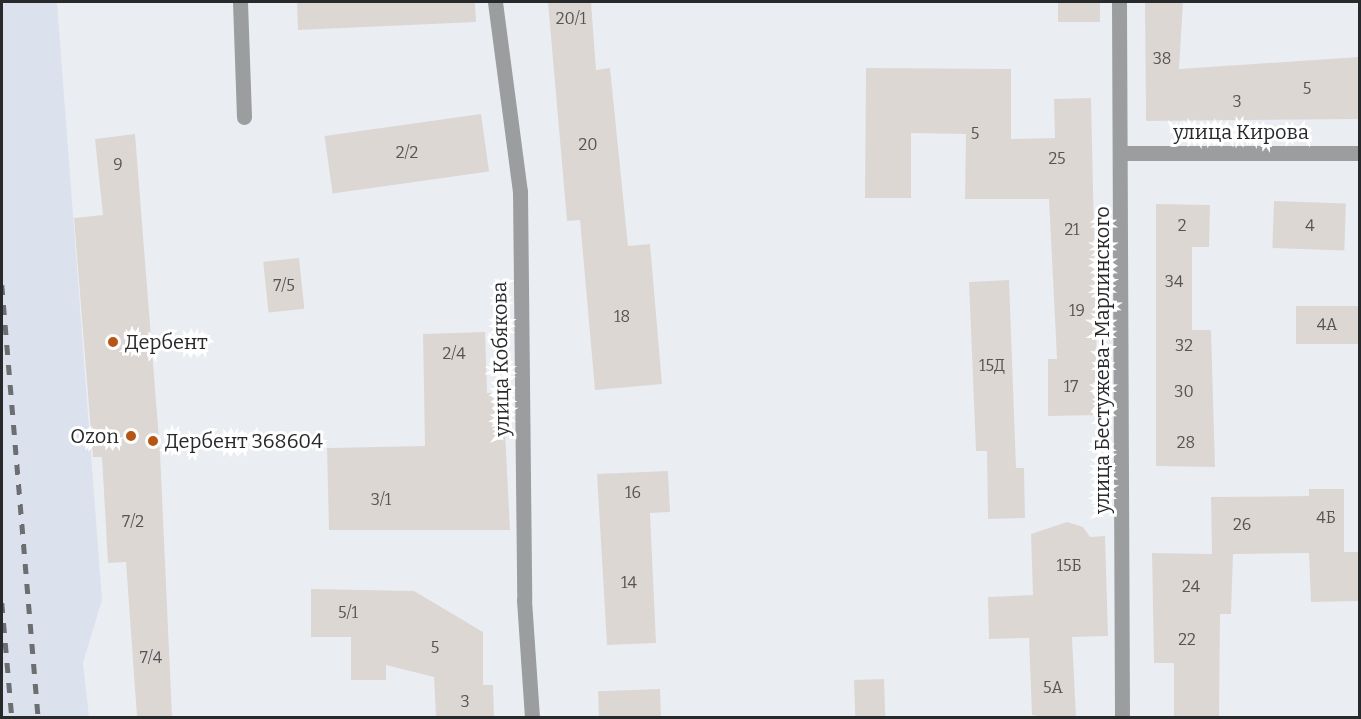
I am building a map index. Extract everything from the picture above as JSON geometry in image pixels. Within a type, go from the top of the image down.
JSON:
[{"type":"street","points":[[240,2],[244,117]]},
{"type":"street","name":"улица Кобякова","points":[[495,2],[520,191],[524,600],[532,717]]},
{"type":"street","name":"улица Бестужева-Марлинского","points":[[1119,2],[1122,153],[1122,717]]},
{"type":"street","name":"улица Кирова","points":[[1122,153],[1359,153]]},
{"type":"shaded area","points":[[2,2],[57,2],[102,600],[83,663],[89,717],[2,717]]},
{"type":"building","points":[[297,2],[475,2],[476,22],[298,30]]},
{"type":"building","points":[[548,2],[591,2],[596,70],[610,68],[628,246],[650,244],[662,384],[595,390],[580,220],[567,221]]},
{"type":"building","points":[[1058,2],[1100,2],[1100,22],[1058,22]]},
{"type":"building","points":[[1145,2],[1183,2],[1179,69],[1359,57],[1359,119],[1146,121]]},
{"type":"building","points":[[866,68],[1011,69],[1011,139],[1055,138],[1054,99],[1091,98],[1098,415],[1048,416],[1048,359],[1057,359],[1049,199],[965,199],[966,134],[911,133],[911,198],[865,198]]},
{"type":"building","points":[[481,114],[489,171],[333,193],[325,136]]},
{"type":"building","points":[[135,134],[160,452],[172,716],[137,717],[126,562],[108,563],[102,457],[93,457],[74,218],[103,215],[95,139]]},
{"type":"building","points":[[1274,201],[1346,204],[1344,250],[1272,248]]},
{"type":"building","points":[[1156,204],[1210,205],[1209,247],[1192,247],[1192,330],[1211,330],[1215,467],[1156,466]]},
{"type":"building","points":[[299,258],[304,309],[269,312],[263,262]]},
{"type":"building","points":[[1009,280],[1016,468],[1024,468],[1025,518],[988,519],[987,451],[976,451],[969,282]]},
{"type":"building","points":[[1296,306],[1359,306],[1359,344],[1296,344]]},
{"type":"building","points":[[485,332],[487,393],[503,392],[510,530],[329,530],[327,448],[425,446],[423,334]]},
{"type":"building","points":[[668,471],[670,512],[650,513],[656,643],[607,645],[597,474]]},
{"type":"building","points":[[1309,489],[1344,489],[1344,552],[1359,552],[1359,601],[1311,602],[1309,553],[1233,554],[1231,614],[1220,614],[1219,717],[1174,717],[1174,663],[1154,663],[1152,553],[1212,554],[1211,497],[1309,496]]},
{"type":"building","points":[[1067,522],[1083,527],[1090,537],[1105,536],[1108,636],[1072,637],[1076,717],[1045,717],[1032,715],[1029,638],[989,639],[988,597],[1033,595],[1031,534]]},
{"type":"building","points":[[311,589],[414,591],[483,632],[483,685],[493,685],[494,717],[436,717],[434,677],[386,665],[386,680],[351,680],[351,637],[311,637]]},
{"type":"building","points":[[884,679],[885,717],[855,718],[854,680]]},
{"type":"building","points":[[660,689],[661,717],[599,718],[598,691]]},
{"type":"railway","points":[[2,285],[38,718]]},
{"type":"railway","points":[[2,603],[12,718]]},
{"type":"place","name":"Дербент","points":[[113,342]]},
{"type":"place","name":"Ozon","points":[[131,436]]},
{"type":"place","name":"Дербент 368604","points":[[153,441]]}]
